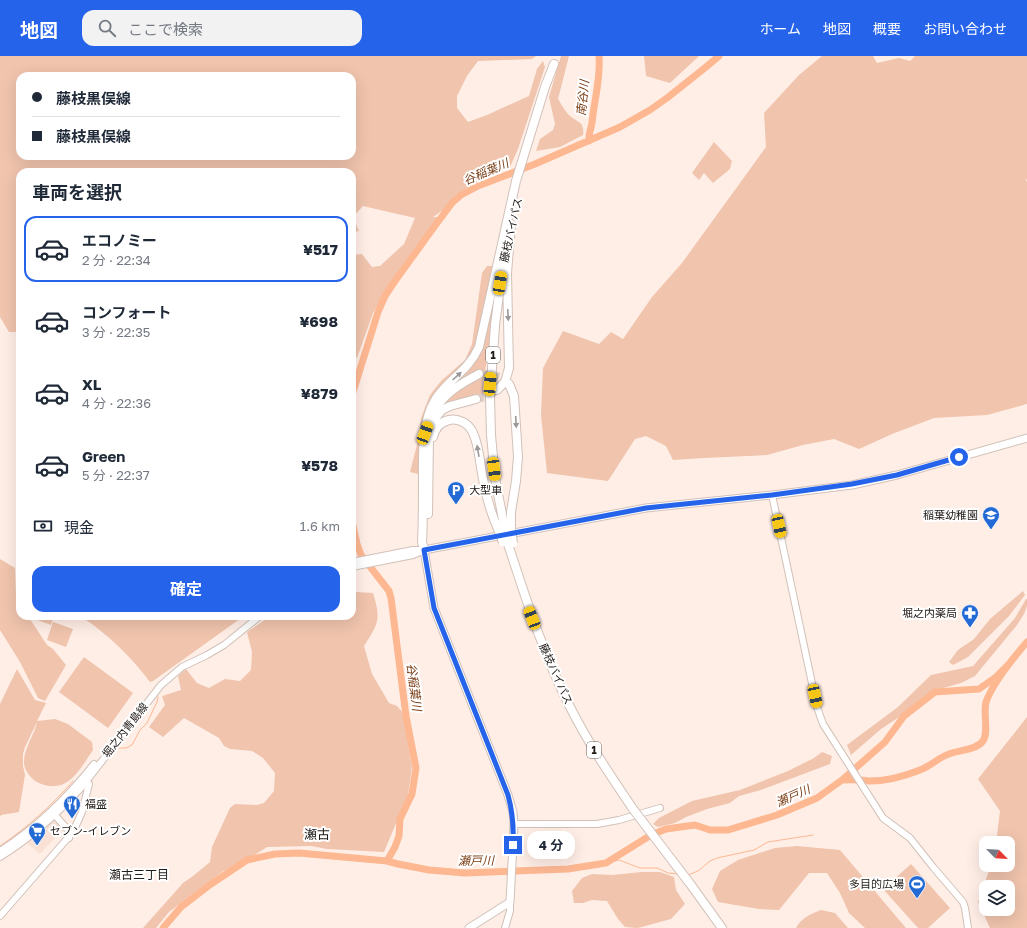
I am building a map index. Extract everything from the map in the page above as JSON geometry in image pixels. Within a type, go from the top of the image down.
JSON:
[{"type":"highway","name":"藤枝バイパス","points":[[555,60],[519,181],[502,266],[497,304],[490,397],[493,459],[505,530],[529,608],[552,668],[561,689],[588,740],[633,809],[722,928]]},
{"type":"highway","name":"1","points":[[424,550],[427,541],[429,484],[425,433],[428,416],[434,401],[443,389],[471,362],[479,347],[519,181]]},
{"type":"highway","name":"1","points":[[497,390],[505,382],[509,368],[507,273],[511,224]]},
{"type":"highway","name":"1","points":[[425,433],[430,420],[442,400],[456,387],[479,374]]},
{"type":"highway","name":"1","points":[[505,530],[511,512],[518,457],[514,396],[510,384]]},
{"type":"highway","name":"1","points":[[424,550],[422,542],[427,447],[431,428],[442,410],[450,406],[476,399]]},
{"type":"highway","name":"1","points":[[427,447],[435,429],[440,424],[452,419],[459,420],[469,426],[475,437],[490,510],[505,530]]},
{"type":"highway","name":"藤枝バイパス","points":[[691,885],[718,928]]},
{"type":"main road","points":[[469,928],[510,902],[514,832],[513,812],[508,795],[434,608],[424,550],[646,508],[833,488],[891,476],[1027,438]]},
{"type":"street","points":[[772,495],[823,724],[876,809],[890,824],[910,838],[933,868],[963,902],[968,928]]},
{"type":"street","points":[[356,565],[413,550],[424,550]]},
{"type":"street","points":[[356,562],[362,563]]},
{"type":"street","name":"堀之内青島線","points":[[0,851],[53,813],[166,674],[186,660],[205,652],[221,642],[249,620]]},
{"type":"street","name":"堀之内青島線","points":[[0,857],[26,839],[81,788],[160,685],[182,666],[207,655],[224,645],[255,620]]},
{"type":"street","points":[[0,916],[69,838],[77,825],[82,812],[89,784]]},
{"type":"street","points":[[514,824],[597,824],[660,808]]},
{"type":"street","points":[[53,813],[69,831],[69,838]]},
{"type":"street","points":[[505,928],[509,915],[510,902]]},
{"type":"shaded area","points":[[0,56],[536,56],[532,59],[478,61],[467,76],[457,96],[457,108],[468,122],[529,96],[537,69],[543,61],[545,67],[518,149],[510,167],[475,183],[457,194],[443,210],[433,217],[438,217],[392,281],[373,313],[357,358],[356,255],[362,254],[372,267],[380,266],[404,244],[415,218],[363,206],[356,214],[356,168],[16,168],[16,332],[9,332],[0,317]]},
{"type":"shaded area","points":[[561,56],[569,56],[558,99],[567,113],[581,124],[583,127],[583,135],[560,147],[536,151],[540,139],[553,130],[555,124],[549,97]]},
{"type":"shaded area","points":[[644,56],[699,56],[670,83],[646,76]]},
{"type":"shaded area","points":[[822,56],[873,56],[877,63],[899,58],[910,61],[915,56],[1027,56],[1027,180],[1025,179],[1027,182],[1027,404],[987,415],[934,418],[892,434],[859,449],[834,439],[803,445],[767,455],[673,460],[666,446],[646,436],[635,439],[608,481],[547,473],[541,415],[543,368],[563,331],[599,344],[611,332],[623,339],[652,297],[682,263],[766,147],[764,113],[799,75]]},
{"type":"shaded area","points":[[714,142],[732,161],[730,169],[713,183],[704,173],[699,180],[692,173]]},
{"type":"shaded area","points":[[356,224],[359,231],[356,232]]},
{"type":"shaded area","points":[[487,266],[493,266],[477,349],[443,387],[420,510],[418,474],[410,472],[419,437],[421,418],[430,395],[441,381],[465,360],[472,344],[482,273]]},
{"type":"shaded area","points":[[498,275],[489,351],[483,380],[483,395],[458,401],[443,408],[441,404],[479,373],[439,396],[472,364]]},
{"type":"shaded area","points":[[0,559],[15,568],[16,620],[31,620],[47,645],[53,649],[66,665],[45,701],[38,698],[20,662],[0,630]]},
{"type":"shaded area","points":[[1023,591],[1025,595],[1009,616],[968,657],[953,665],[949,662],[958,650],[974,639],[990,619]]},
{"type":"shaded area","points":[[356,592],[373,593],[378,615],[377,621],[373,632],[364,646],[372,674],[389,703],[397,706],[403,713],[412,767],[408,795],[384,852],[327,849],[311,846],[267,847],[247,860],[223,871],[169,912],[156,928],[143,928],[183,883],[210,862],[212,847],[230,808],[235,804],[257,805],[264,803],[274,791],[275,773],[263,758],[252,751],[230,749],[224,746],[219,738],[184,718],[163,737],[149,727],[165,705],[162,696],[181,690],[178,676],[186,669],[197,683],[209,688],[225,679],[240,681],[251,670],[252,652],[247,632],[265,620],[356,620]]},
{"type":"shaded area","points":[[1026,599],[1027,606],[1017,625],[975,676],[961,683],[932,691],[904,714],[881,729],[851,755],[847,745],[898,707],[931,675],[973,666],[1015,618]]},
{"type":"shaded area","points":[[37,620],[53,620],[51,625]]},
{"type":"shaded area","points":[[86,620],[238,620],[150,682],[119,647]]},
{"type":"shaded area","points":[[53,622],[73,629],[66,647],[47,640]]},
{"type":"shaded area","points":[[84,657],[133,693],[108,728],[59,692]]},
{"type":"shaded area","points":[[17,669],[35,700],[46,703],[37,721],[55,719],[68,724],[92,742],[93,750],[72,778],[65,783],[58,786],[49,786],[37,782],[27,773],[24,756],[37,722],[23,754],[25,775],[19,812],[1,815],[0,817],[0,704]]},
{"type":"shaded area","points":[[1027,717],[1027,928],[990,928],[984,916],[1015,916],[1015,880],[986,880],[989,872],[1015,872],[1015,836],[997,836],[1000,811],[978,779]]},
{"type":"shaded area","points":[[822,752],[832,756],[830,764],[761,790],[739,796],[730,803],[707,809],[675,823],[658,827],[653,824],[659,818],[692,801],[740,790],[788,771],[814,758]]},
{"type":"shaded area","points":[[53,821],[63,829],[40,854],[27,843]]},
{"type":"shaded area","points":[[797,846],[840,850],[906,928],[865,928],[849,913],[840,893],[827,873],[809,873],[779,910],[759,909],[718,902],[712,889],[720,871],[738,860],[775,848]]},
{"type":"shaded area","name":"多目的広場","points":[[911,864],[950,908],[928,928],[918,928],[883,889]]},
{"type":"shaded area","points":[[660,872],[674,877],[676,890],[685,904],[671,919],[638,928],[625,927],[618,919],[607,901],[592,900],[583,903],[574,903],[572,891],[582,878],[592,874],[612,875]]},
{"type":"shaded area","points":[[821,910],[835,913],[848,928],[796,928],[803,919]]},
{"type":"waterway","name":"南谷川","points":[[589,141],[598,81],[599,56]]},
{"type":"waterway","name":"谷稲葉川","points":[[356,382],[378,312],[385,296],[452,203],[461,195],[478,186],[535,164],[620,127],[650,110],[667,98],[719,56]]},
{"type":"waterway","name":"谷稲葉川","points":[[356,539],[361,555],[389,591],[391,598],[406,716],[416,768],[412,794],[400,819],[399,836],[387,861]]},
{"type":"waterway","name":"瀬戸川","points":[[843,780],[876,781],[902,776],[924,768],[945,755],[972,748],[980,744],[986,733],[985,706],[989,694],[1004,670],[1027,642]]},
{"type":"waterway","name":"瀬戸川","points":[[163,928],[181,907],[211,884],[247,860],[275,854],[299,853],[387,861],[429,870],[465,873],[568,869],[606,863],[651,835],[666,829],[695,825],[710,830],[728,830],[777,815],[817,798],[842,780],[885,742],[904,716],[935,692],[979,689],[996,677],[1008,665]]},
{"type":"waterway","points":[[117,748],[126,748],[132,745],[140,730],[147,723],[158,697]]},
{"type":"waterway","points":[[0,846],[39,816],[73,781]]},
{"type":"waterway","points":[[688,875],[698,871],[710,861],[717,858],[754,850],[768,842],[813,835]]},
{"type":"waterway","points":[[606,863],[619,860],[640,868],[657,868],[668,873],[679,874]]},
{"type":"tunnel","points":[[479,374],[496,376],[509,384]]},
{"type":"tunnel","points":[[476,399],[486,397],[495,392]]},
{"type":"place","name":"大型車","points":[[456,505]]},
{"type":"place","name":"稲葉幼稚園","points":[[991,530]]},
{"type":"place","name":"堀之内薬局","points":[[970,628]]},
{"type":"place","name":"福盛","points":[[72,819]]},
{"type":"place","name":"セブン-イレブン","points":[[37,846]]},
{"type":"place","name":"多目的広場","points":[[917,899]]},
{"type":"district","name":"瀬古","points":[[317,834]]},
{"type":"district","name":"瀬古三丁目","points":[[139,875]]},
{"type":"route","points":[[513,845],[513,812],[508,795],[434,608],[424,550],[646,508],[752,498],[824,489],[897,475],[959,457]]}]
